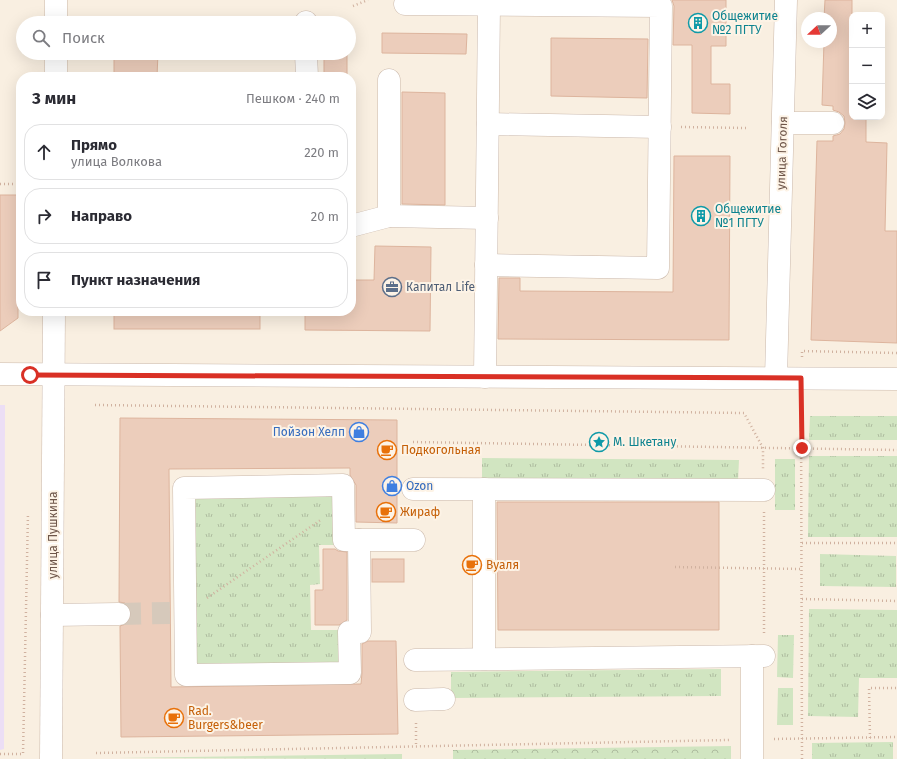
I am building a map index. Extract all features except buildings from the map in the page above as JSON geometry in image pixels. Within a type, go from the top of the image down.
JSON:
[{"type":"street","points":[[56,0],[56,16]]},
{"type":"street","name":"улица Гоголя","points":[[776,378],[786,0]]},
{"type":"street","points":[[405,4],[661,6],[658,268],[486,265]]},
{"type":"street","points":[[485,377],[489,4]]},
{"type":"street","points":[[56,60],[56,72]]},
{"type":"street","points":[[306,60],[307,72]]},
{"type":"street","points":[[388,216],[389,80]]},
{"type":"street","points":[[783,123],[833,124]]},
{"type":"street","points":[[488,124],[660,127]]},
{"type":"street","points":[[356,225],[388,216],[487,218]]},
{"type":"street","name":"улица Пушкина","points":[[51,759],[54,316]]},
{"type":"street","points":[[0,374],[897,379]]},
{"type":"street","points":[[359,540],[360,632],[349,632],[350,673],[186,675],[178,613],[184,488],[343,485],[344,540],[359,540],[414,540]]},
{"type":"street","points":[[413,489],[764,490]]},
{"type":"street","points":[[484,489],[484,659]]},
{"type":"street","points":[[52,615],[120,614]]},
{"type":"street","points":[[415,660],[758,656],[752,749]]},
{"type":"street","points":[[415,700],[444,699]]},
{"type":"path","points":[[353,6],[368,0]]},
{"type":"path","points":[[660,127],[746,128]]},
{"type":"path","points":[[0,184],[16,184]]},
{"type":"path","points":[[802,759],[802,352],[897,353]]},
{"type":"path","points":[[96,405],[744,413],[763,448],[764,568],[758,656]]},
{"type":"path","points":[[413,442],[897,450]]},
{"type":"path","points":[[178,613],[344,504]]},
{"type":"path","points":[[0,754],[23,754],[28,511]]},
{"type":"path","points":[[802,543],[897,543]]},
{"type":"path","points":[[675,567],[802,569]]},
{"type":"path","points":[[802,599],[897,601]]},
{"type":"path","points":[[870,738],[870,688],[897,688]]},
{"type":"path","points":[[96,753],[752,749],[802,739],[897,737]]},
{"type":"shaded area","points":[[0,405],[5,405],[4,749],[0,750]]},
{"type":"green space","points":[[810,416],[897,416],[897,440],[809,440]]},
{"type":"green space","points":[[809,456],[897,456],[897,537],[808,537]]},
{"type":"green space","points":[[482,458],[739,460],[738,481],[482,478]]},
{"type":"green space","points":[[775,459],[795,459],[795,510],[775,510]]},
{"type":"green space","points":[[337,492],[338,545],[319,545],[320,584],[310,585],[311,630],[346,630],[347,669],[191,670],[189,493]]},
{"type":"green space","points":[[820,554],[896,556],[896,587],[820,586]]},
{"type":"green space","points":[[809,609],[897,610],[897,678],[859,678],[858,717],[808,716]]},
{"type":"green space","points":[[778,635],[794,635],[793,678],[777,677]]},
{"type":"green space","points":[[721,669],[721,696],[451,698],[451,672]]},
{"type":"green space","points":[[778,688],[793,688],[793,725],[777,725]]},
{"type":"green space","points":[[893,742],[893,759],[812,759],[812,743]]},
{"type":"green space","points":[[731,746],[731,759],[453,759],[453,750]]},
{"type":"green space","points":[[402,754],[402,759],[117,758]]},
{"type":"tunnel","points":[[119,614],[170,613]]},
{"type":"place","name":"Общежитие №2 ПГТУ","points":[[698,23]]},
{"type":"place","name":"Общежитие №1 ПГТУ","points":[[701,216]]},
{"type":"place","name":"Капитал Life","points":[[392,287]]},
{"type":"place","name":"Пойзон Хелп","points":[[359,432]]},
{"type":"place","name":"М. Шкетану","points":[[599,442]]},
{"type":"place","name":"Подкогольная","points":[[387,450]]},
{"type":"place","name":"Ozon","points":[[392,486]]},
{"type":"place","name":"Жираф","points":[[386,512]]},
{"type":"place","name":"Вуаля","points":[[472,565]]},
{"type":"place","name":"Rad. Burgers&beer","points":[[174,718]]},
{"type":"route","points":[[30,375],[801,378],[802,448]]}]
